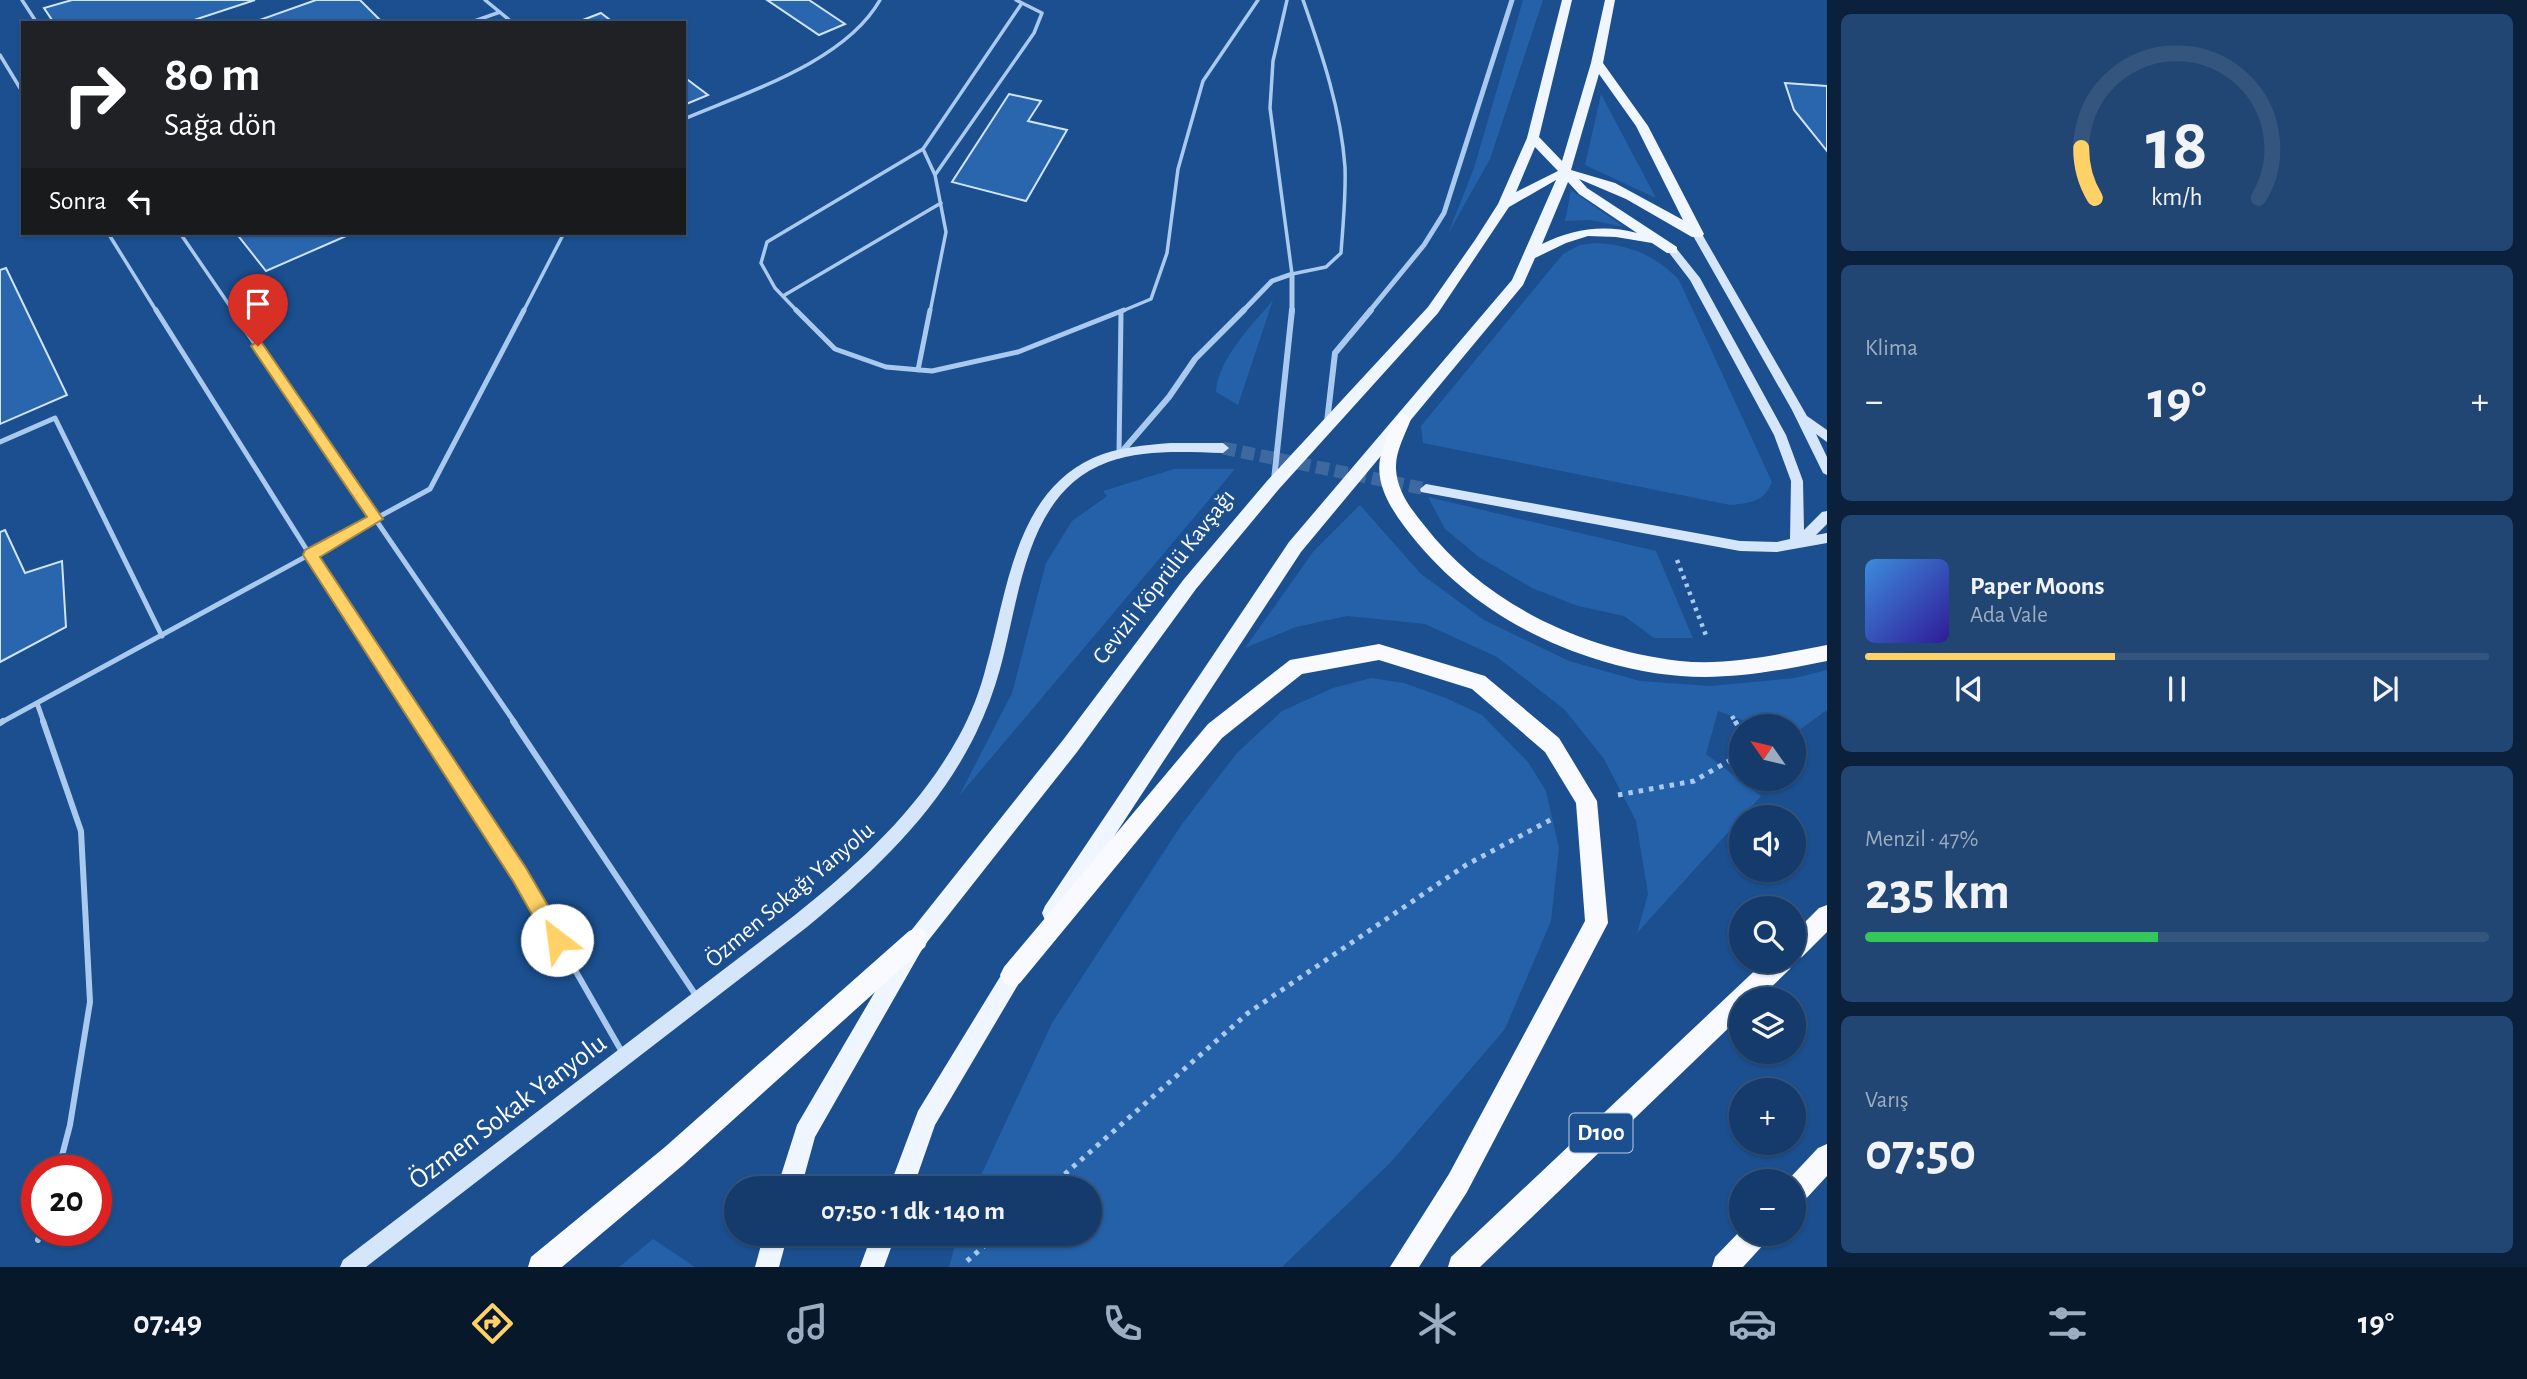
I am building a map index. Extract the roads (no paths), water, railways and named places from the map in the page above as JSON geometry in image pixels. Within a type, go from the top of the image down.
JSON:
[{"type":"highway","points":[[1403,419],[1387,465],[1391,486],[1400,507],[1426,546],[1472,587],[1520,620],[1602,654],[1682,669],[1760,665],[1827,653]]},
{"type":"highway","points":[[1012,975],[1215,731],[1297,666],[1379,652],[1478,682],[1552,744],[1586,801],[1597,923],[1458,1183],[1403,1267]]},
{"type":"highway","points":[[1806,937],[1827,916]]},
{"type":"highway","points":[[541,1267],[674,1156],[917,939]]},
{"type":"highway","name":"D100","points":[[1755,987],[1770,973]]},
{"type":"highway","name":"D100","points":[[1461,1267],[1729,1012]]},
{"type":"highway","points":[[1806,1180],[1827,1157]]},
{"type":"highway","points":[[1725,1267],[1745,1246]]},
{"type":"main road","name":"Cevizli Köprülü Kavşağı","points":[[792,1176],[805,1133],[917,939],[1070,746],[1190,584],[1273,485],[1433,310],[1504,204],[1533,138],[1567,0]]},
{"type":"main road","points":[[905,1176],[926,1119],[1012,975],[1295,547],[1518,282],[1559,191],[1577,137],[1611,0]]},
{"type":"main road","points":[[1597,63],[1642,126],[1697,234],[1798,410],[1827,470]]},
{"type":"main road","points":[[1533,138],[1563,173],[1583,191],[1672,250],[1695,278],[1780,435],[1797,481],[1797,543]]},
{"type":"main road","points":[[1504,204],[1563,173],[1603,184],[1651,206],[1697,234]]},
{"type":"main road","points":[[1532,255],[1566,236],[1598,230],[1628,233],[1672,250]]},
{"type":"main road","points":[[1798,410],[1827,437]]},
{"type":"main road","name":"Özmen Sokağı Yanyolu","points":[[699,1000],[830,898],[912,820],[941,780],[984,698],[1021,553],[1035,522],[1056,492],[1088,466],[1119,456],[1162,449],[1223,448]]},
{"type":"main road","points":[[1426,489],[1740,546],[1777,547],[1827,538]]},
{"type":"main road","points":[[1797,543],[1827,516]]},
{"type":"main road","name":"Özmen Sokak Yanyolu","points":[[351,1267],[699,1000]]},
{"type":"main road","points":[[767,1267],[773,1246]]},
{"type":"main road","points":[[872,1267],[880,1246]]},
{"type":"street","points":[[1327,426],[1335,353],[1424,245],[1444,213],[1512,0]]},
{"type":"street","points":[[1119,456],[1170,397],[1195,359],[1272,281],[1292,274],[1292,314],[1273,485]]},
{"type":"lane","points":[[22,0],[36,21]]},
{"type":"lane","points":[[485,0],[511,21]]},
{"type":"lane","points":[[686,118],[768,83],[815,59],[856,33],[880,0]]},
{"type":"lane","points":[[935,175],[1034,33],[1042,13],[1016,0]]},
{"type":"lane","points":[[1022,3],[923,149],[767,242],[761,264],[783,296],[835,349],[886,367],[932,371],[1018,352],[1121,314],[1151,299],[1167,253],[1178,169],[1203,81],[1258,0]]},
{"type":"lane","points":[[1287,0],[1273,61],[1270,108],[1292,274],[1326,267],[1341,253],[1344,195],[1344,153],[1340,128],[1303,0]]},
{"type":"lane","points":[[475,21],[500,12]]},
{"type":"lane","points":[[0,55],[21,90]]},
{"type":"lane","points":[[918,370],[946,232],[935,175],[923,149]]},
{"type":"lane","points":[[783,296],[940,203]]},
{"type":"lane","points":[[109,235],[310,555],[520,874],[626,1058]]},
{"type":"lane","points":[[181,235],[578,816],[699,1000]]},
{"type":"lane","points":[[0,723],[430,489],[563,235]]},
{"type":"lane","points":[[1119,456],[1121,314]]},
{"type":"lane","points":[[0,442],[55,418],[162,636]]},
{"type":"lane","points":[[37,703],[81,831],[90,1002],[70,1125],[62,1155]]},
{"type":"tunnel","points":[[1223,448],[1426,489]]}]
